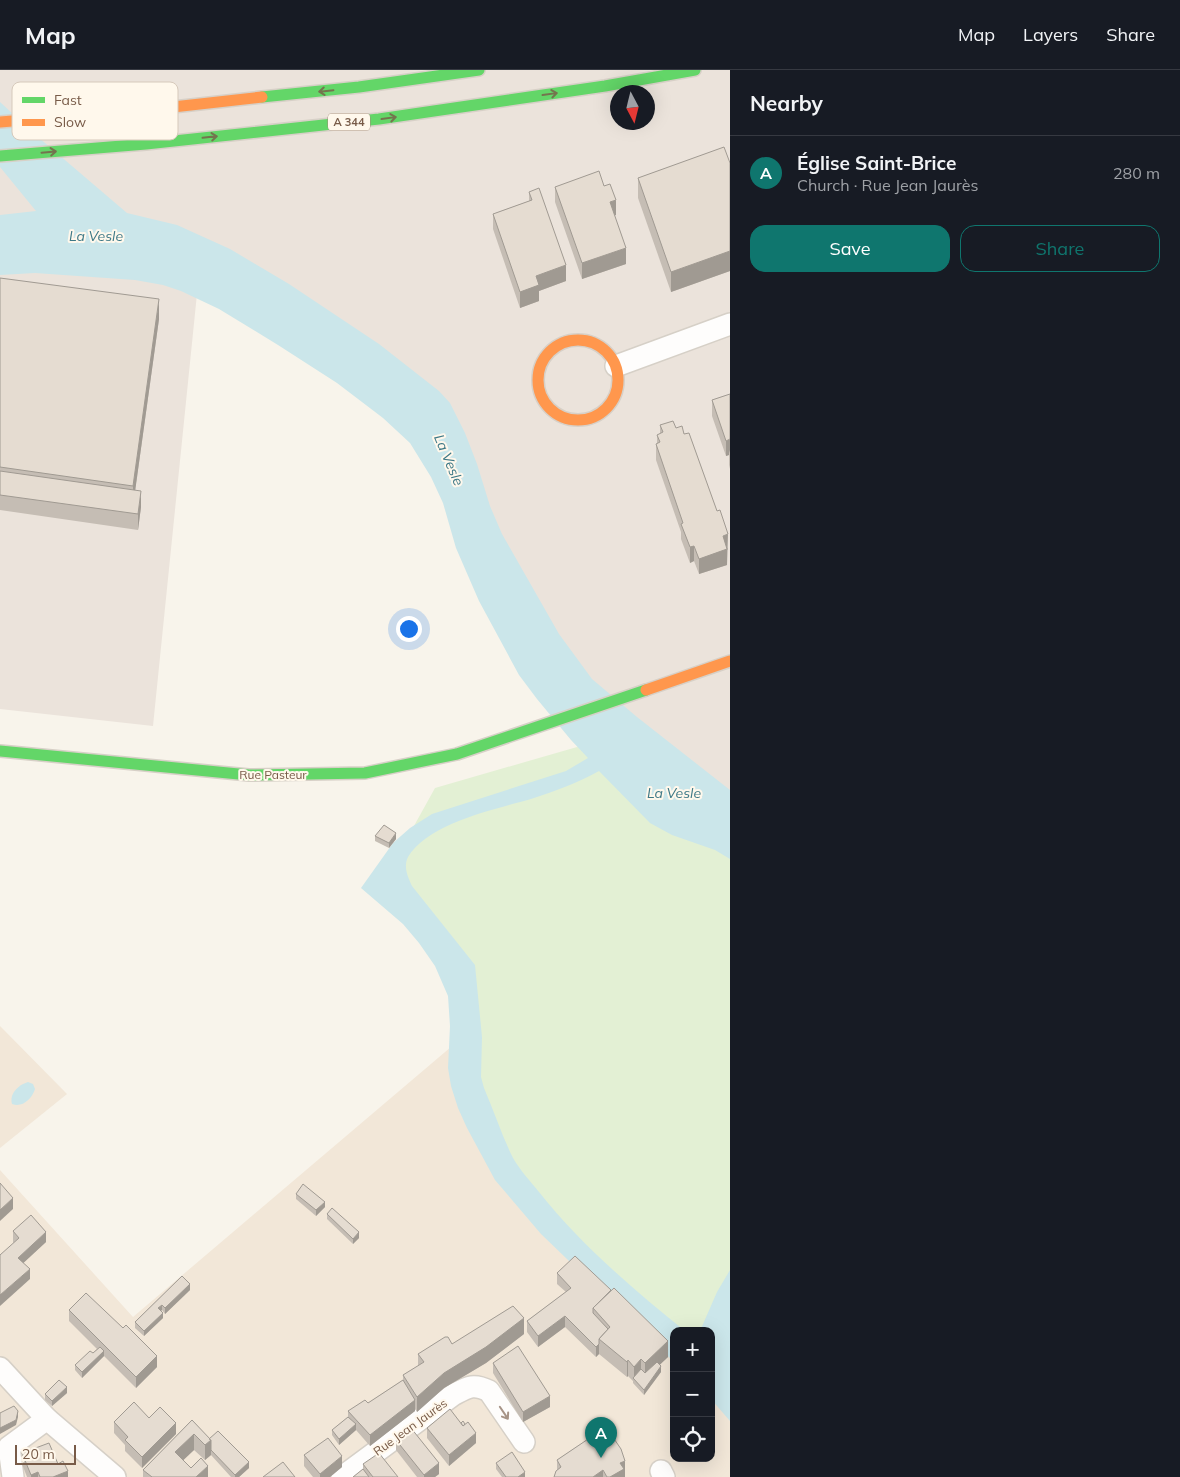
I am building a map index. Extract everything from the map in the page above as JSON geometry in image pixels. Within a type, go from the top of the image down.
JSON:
[{"type":"main road","points":[[178,107],[359,88],[478,70]]},
{"type":"main road","name":"A 344","points":[[0,156],[146,144],[379,119],[605,86],[695,70]]},
{"type":"main road","points":[[574,340],[587,341],[600,346],[610,355],[616,366],[619,380],[617,393],[610,405],[601,414],[588,420],[575,421],[562,418],[550,410],[542,400],[538,387],[538,374],[542,362],[550,351],[561,343],[574,340]]},
{"type":"main road","name":"Rue Pasteur","points":[[0,751],[249,775],[365,773],[457,754],[730,660]]},
{"type":"street","points":[[616,366],[730,324]]},
{"type":"street","points":[[0,1368],[47,1419],[116,1477]]},
{"type":"street","name":"Rue Jean Jaurès","points":[[342,1477],[453,1395],[470,1386],[482,1387],[489,1391],[524,1442]]},
{"type":"street","points":[[13,1477],[9,1447],[47,1419]]},
{"type":"shaded area","points":[[0,70],[730,70],[730,818],[508,617],[410,417],[198,284],[153,726],[0,709]]},
{"type":"shaded area","points":[[0,1026],[67,1094],[0,1148]]},
{"type":"shaded area","points":[[458,1041],[670,1346],[670,1462],[715,1462],[715,1396],[730,1412],[730,1477],[0,1477],[0,1170],[133,1317]]},
{"type":"green space","points":[[629,732],[730,818],[730,1359],[715,1337],[715,1327],[670,1327],[507,1173],[458,1041],[455,971],[389,871],[435,788]]},
{"type":"water","name":"La Vesle","points":[[0,102],[12,113],[12,140],[42,140],[127,213],[177,225],[230,249],[289,284],[379,344],[439,391],[450,403],[465,433],[490,506],[502,534],[559,634],[592,679],[730,790],[730,859],[715,850],[672,835],[650,823],[599,771],[558,790],[446,826],[418,845],[408,857],[406,864],[412,886],[475,965],[482,1037],[481,1077],[513,1158],[572,1230],[627,1282],[680,1327],[670,1327],[670,1358],[541,1234],[495,1180],[467,1128],[451,1086],[448,1068],[450,1026],[448,996],[435,966],[403,924],[361,888],[393,843],[410,828],[432,814],[566,771],[588,758],[571,740],[519,675],[479,601],[456,548],[443,503],[431,477],[410,443],[383,418],[337,383],[219,309],[181,291],[163,285],[135,280],[35,273],[0,275],[0,215],[36,211],[0,167]]},
{"type":"water","points":[[28,1082],[33,1084],[35,1089],[32,1096],[23,1104],[12,1104],[11,1100],[15,1090]]},
{"type":"water","points":[[730,1270],[730,1421],[715,1404],[715,1327],[702,1327],[717,1292]]},
{"type":"building","points":[[724,147],[730,163],[730,251],[671,272],[638,178]]},
{"type":"building","points":[[599,171],[604,186],[610,184],[616,200],[610,202],[626,248],[582,263],[555,187]]},
{"type":"building","points":[[539,188],[566,265],[536,276],[539,285],[520,292],[493,214],[532,200],[529,192]]},
{"type":"building","points":[[0,278],[159,299],[133,486],[0,467]]},
{"type":"building","points":[[730,394],[730,439],[726,441],[712,400]]},
{"type":"building","points":[[673,421],[676,428],[682,426],[684,434],[689,433],[717,511],[720,510],[728,534],[723,536],[727,549],[699,559],[694,546],[690,547],[681,524],[683,523],[656,444],[660,442],[657,435],[663,432],[660,425]]},
{"type":"building","points":[[0,471],[141,491],[138,514],[0,495]]},
{"type":"building","points":[[384,825],[396,833],[389,843],[375,836]]},
{"type":"building","points":[[0,1183],[13,1198],[0,1210]]},
{"type":"building","points":[[303,1184],[325,1202],[316,1210],[296,1194]]},
{"type":"building","points":[[332,1208],[359,1232],[353,1239],[327,1214]]},
{"type":"building","points":[[31,1215],[46,1232],[18,1258],[30,1269],[0,1295],[0,1255],[19,1238],[13,1231]]},
{"type":"building","points":[[575,1256],[611,1290],[593,1308],[593,1313],[608,1329],[599,1339],[599,1344],[596,1347],[565,1316],[538,1336],[527,1321],[571,1288],[557,1273]]},
{"type":"building","points":[[182,1276],[190,1284],[165,1308],[162,1305],[158,1308],[163,1313],[144,1331],[135,1322]]},
{"type":"building","points":[[614,1288],[668,1341],[645,1363],[641,1359],[634,1367],[628,1360],[627,1362],[599,1339],[610,1327],[593,1308]]},
{"type":"building","points":[[86,1293],[123,1328],[126,1325],[157,1356],[136,1377],[69,1310]]},
{"type":"building","points":[[513,1306],[524,1318],[486,1347],[444,1373],[417,1397],[403,1375],[424,1362],[418,1354],[445,1337],[448,1337],[452,1344]]},
{"type":"building","points":[[518,1346],[550,1396],[523,1412],[493,1363]]},
{"type":"building","points":[[100,1347],[104,1351],[82,1372],[75,1365],[90,1351],[93,1353]]},
{"type":"building","points":[[657,1362],[661,1366],[644,1390],[633,1378],[641,1369],[645,1373]]},
{"type":"building","points":[[59,1380],[67,1387],[52,1401],[45,1394]]},
{"type":"building","points":[[403,1380],[415,1400],[370,1435],[348,1411],[365,1400],[368,1403]]},
{"type":"building","points":[[134,1402],[149,1418],[160,1407],[176,1423],[142,1457],[125,1440],[128,1437],[114,1422]]},
{"type":"building","points":[[14,1406],[18,1411],[16,1420],[0,1428],[0,1413]]},
{"type":"building","points":[[450,1409],[463,1426],[468,1422],[476,1433],[449,1455],[427,1428]]},
{"type":"building","points":[[348,1417],[356,1424],[339,1439],[332,1430]]},
{"type":"building","points":[[192,1420],[211,1440],[205,1445],[194,1434],[175,1452],[191,1468],[201,1458],[208,1466],[196,1477],[152,1477],[143,1470]]},
{"type":"building","points":[[606,1427],[621,1449],[625,1461],[620,1463],[624,1469],[610,1477],[607,1477],[603,1470],[593,1477],[554,1477],[556,1471],[561,1467],[557,1460]]},
{"type":"building","points":[[411,1428],[439,1463],[424,1475],[396,1440]]},
{"type":"building","points":[[218,1431],[249,1462],[235,1475],[211,1450],[211,1440],[209,1439]]},
{"type":"building","points":[[328,1438],[342,1456],[320,1474],[304,1455]]},
{"type":"building","points":[[49,1443],[58,1464],[63,1461],[68,1471],[53,1477],[40,1477],[38,1472],[31,1475],[22,1453]]},
{"type":"building","points":[[512,1452],[525,1472],[518,1477],[506,1477],[496,1463]]},
{"type":"building","points":[[379,1453],[398,1477],[373,1477],[363,1464]]},
{"type":"building","points":[[283,1462],[295,1477],[263,1477]]},
{"type":"building","points":[[363,1469],[369,1477],[353,1477]]},
{"type":"traffic: fast","points":[[262,97],[359,87],[479,70]]},
{"type":"traffic: fast","points":[[0,156],[146,144],[379,119],[605,86],[695,70]]},
{"type":"traffic: fast","points":[[0,751],[249,775],[365,773],[457,754],[646,690]]},
{"type":"traffic: slow","points":[[178,106],[262,97]]},
{"type":"traffic: slow","points":[[0,122],[12,121]]},
{"type":"traffic: slow","points":[[570,340],[586,340],[607,351],[618,372],[618,380],[618,388],[607,409],[586,420],[570,420],[556,414],[544,402],[538,388],[538,372],[544,358],[556,346],[570,340]]},
{"type":"traffic: slow","points":[[646,690],[730,661]]},
{"type":"place","name":"Église Saint-Brice","points":[[601,1458]]}]
